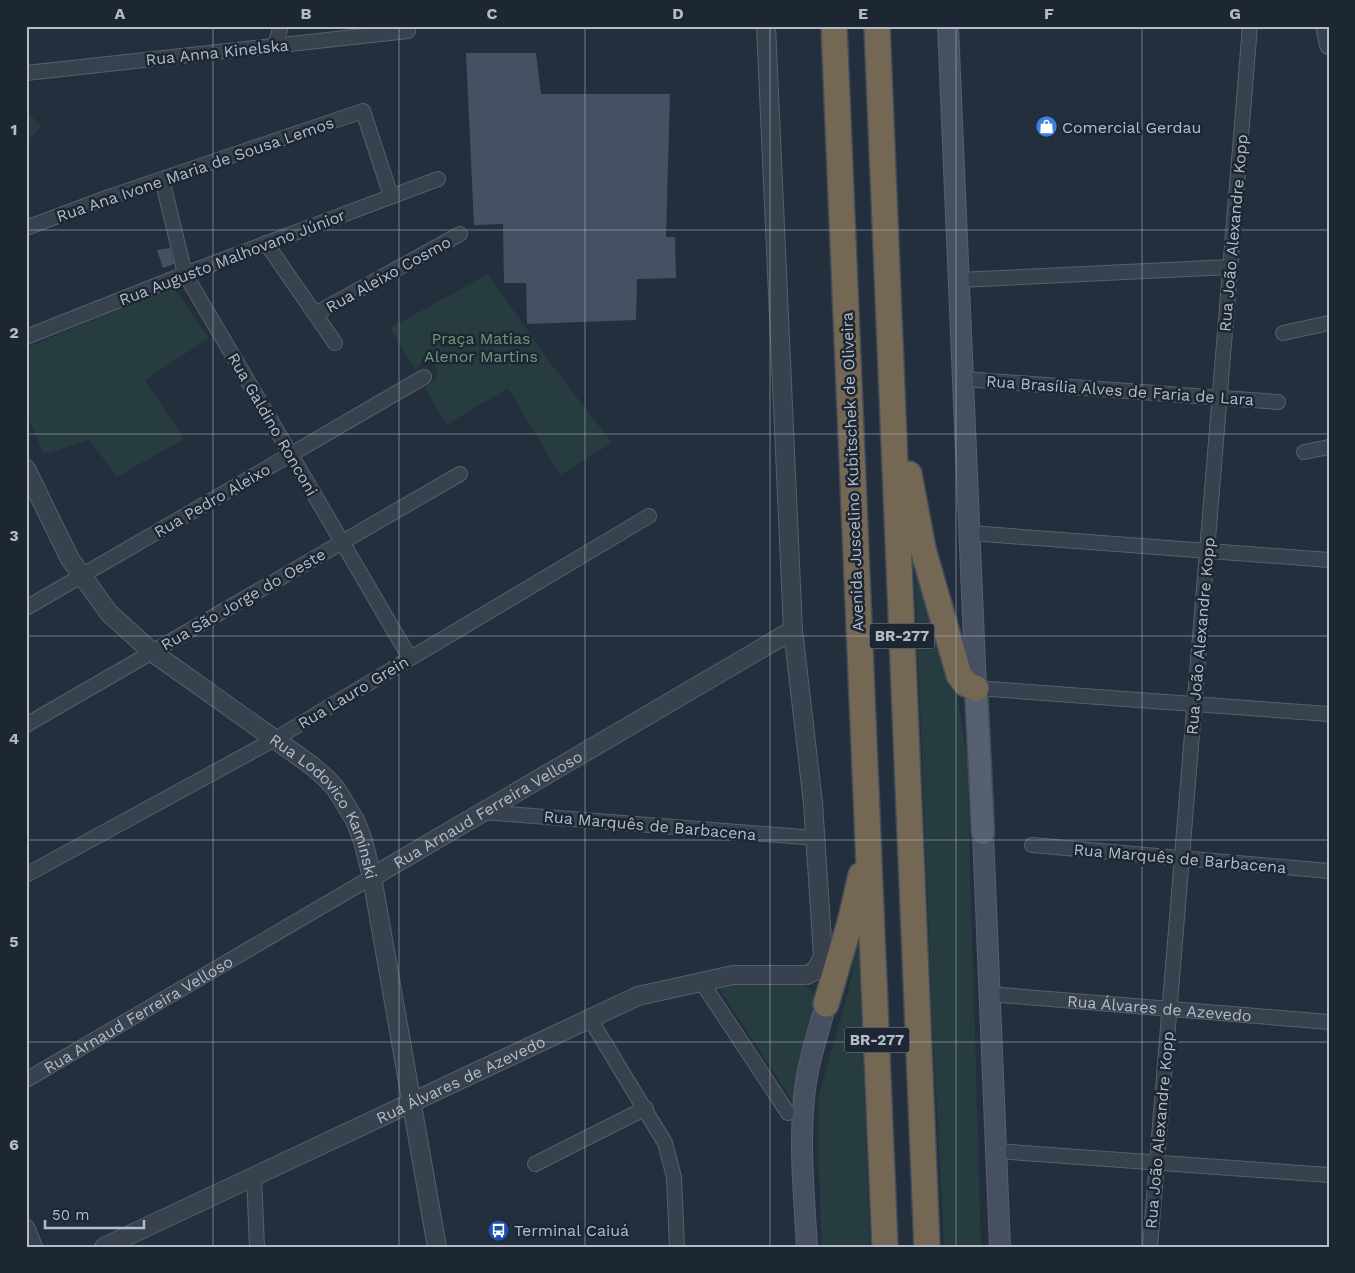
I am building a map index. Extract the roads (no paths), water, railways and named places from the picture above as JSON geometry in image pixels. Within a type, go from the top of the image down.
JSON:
[{"type":"highway","name":"Avenida Juscelino Kubitschek de Oliveira","points":[[834,26],[885,1247]]},
{"type":"highway","name":"BR-277","points":[[877,26],[927,1247]]},
{"type":"highway","points":[[890,343],[912,493],[923,549],[959,675],[966,684],[976,688]]},
{"type":"highway","points":[[826,1004],[853,912],[868,833]]},
{"type":"main road","points":[[948,26],[1000,1247]]},
{"type":"main road","points":[[806,1247],[803,1168],[804,1106],[810,1062],[826,1004]]},
{"type":"street","points":[[275,46],[281,26]]},
{"type":"street","points":[[766,26],[792,630],[816,838]]},
{"type":"street","name":"Rua João Alexandre Kopp","points":[[1150,1247],[1250,26]]},
{"type":"street","points":[[1325,26],[1329,45]]},
{"type":"street","name":"Rua Anna Kinelska","points":[[26,73],[408,31]]},
{"type":"street","name":"Rua Ana Ivone Maria de Sousa Lemos","points":[[26,228],[106,198],[363,111],[391,196]]},
{"type":"street","name":"Rua Augusto Malhovano Júnior","points":[[26,337],[185,274],[438,179]]},
{"type":"street","name":"Rua Galdino Ronconi","points":[[162,180],[185,274],[410,658]]},
{"type":"street","name":"Rua Aleixo Cosmo","points":[[315,314],[460,234]]},
{"type":"street","points":[[266,243],[335,342]]},
{"type":"street","points":[[959,280],[1230,267]]},
{"type":"street","points":[[1283,333],[1329,323]]},
{"type":"street","name":"Rua Pedro Aleixo","points":[[26,608],[424,377]]},
{"type":"street","name":"Rua Brasília Alves de Faria de Lara","points":[[963,379],[1278,402]]},
{"type":"street","points":[[1304,452],[1329,447]]},
{"type":"street","name":"Rua São Jorge do Oeste","points":[[26,724],[460,474]]},
{"type":"street","name":"Rua Lodovico Kaminski","points":[[27,475],[57,535],[82,576],[108,613],[152,652],[311,765],[336,789],[354,820],[363,841],[372,877],[437,1247]]},
{"type":"street","name":"Rua Lauro Grein","points":[[26,875],[275,739],[649,516]]},
{"type":"street","points":[[970,533],[1329,560]]},
{"type":"street","name":"Rua Arnaud Ferreira Velloso","points":[[26,1080],[792,630]]},
{"type":"street","points":[[976,688],[1329,714]]},
{"type":"street","name":"Rua Marquês de Barbacena","points":[[483,812],[816,838]]},
{"type":"street","name":"Rua Álvares de Azevedo","points":[[104,1247],[589,1017],[638,996],[702,981],[746,974],[807,975],[816,970],[824,956],[816,838]]},
{"type":"street","name":"Rua Marquês de Barbacena","points":[[1032,845],[1329,871]]},
{"type":"street","points":[[702,981],[788,1113]]},
{"type":"street","name":"Rua Álvares de Azevedo","points":[[989,994],[1329,1022]]},
{"type":"street","points":[[589,1017],[646,1108],[665,1143],[674,1177],[677,1247]]},
{"type":"street","points":[[535,1164],[646,1108]]},
{"type":"street","points":[[996,1151],[1329,1175]]},
{"type":"street","points":[[254,1176],[257,1247]]},
{"type":"street","points":[[26,1229],[33,1247]]},
{"type":"place","name":"Comercial Gerdau","points":[[1046,127]]},
{"type":"place","name":"Terminal Caiuá","points":[[498,1230]]},
{"type":"park label","name":"Praça Matias Alenor Martins","points":[[481,347]]}]
